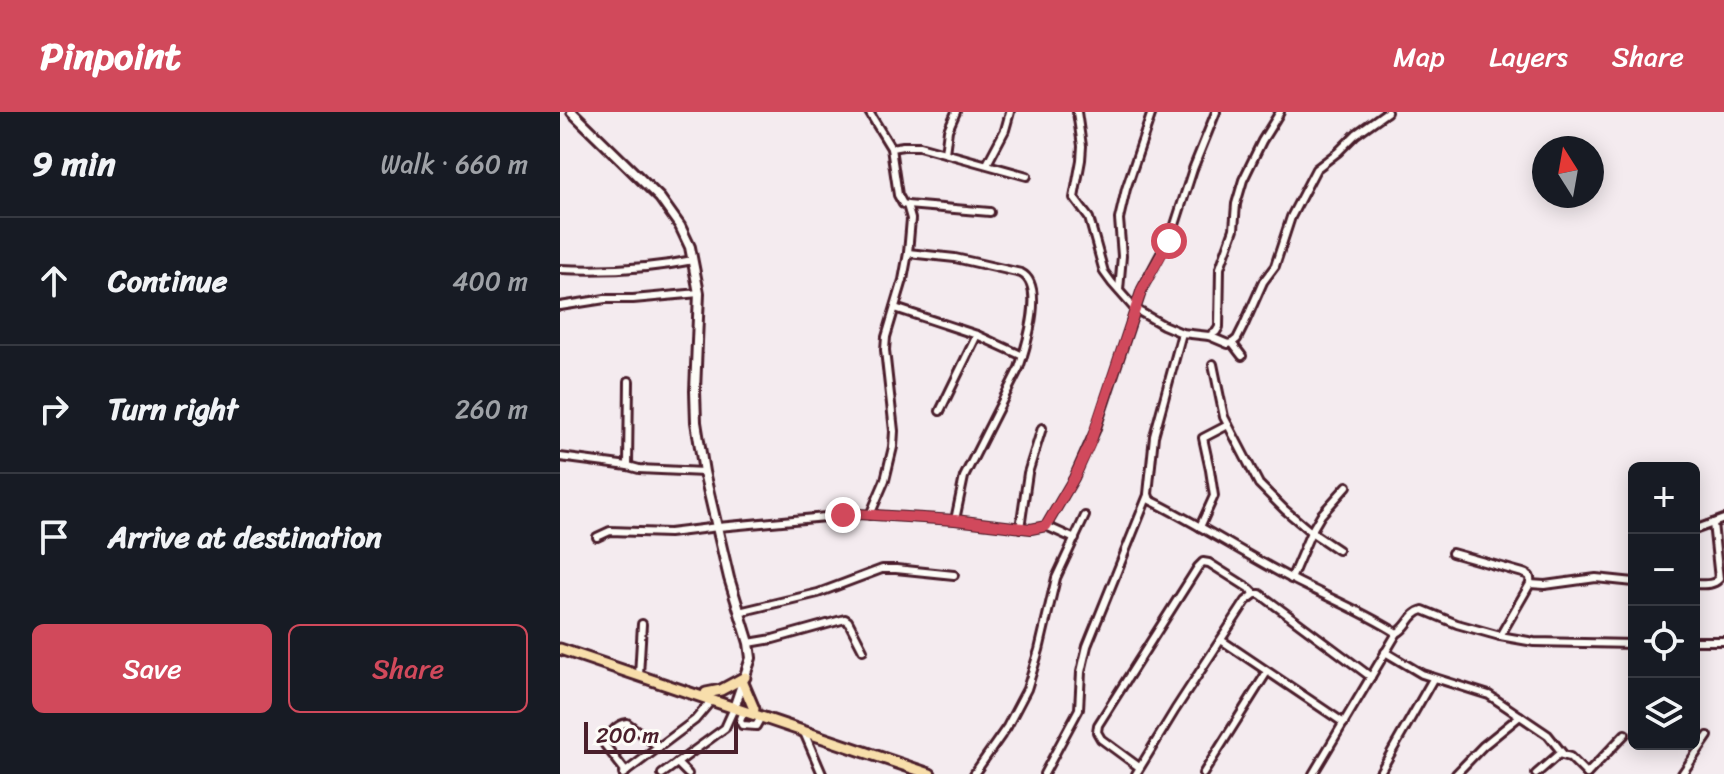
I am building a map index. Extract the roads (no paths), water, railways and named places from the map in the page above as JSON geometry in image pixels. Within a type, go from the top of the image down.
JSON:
[{"type":"main road","points":[[572,112],[671,211],[690,247],[699,293],[696,422],[704,472],[729,578],[749,643],[751,658],[744,680],[746,710]]},
{"type":"main road","points":[[560,649],[672,684],[930,774]]},
{"type":"main road","points":[[709,697],[744,680]]},
{"type":"main road","points":[[744,680],[746,710]]},
{"type":"street","points":[[869,112],[891,148],[898,195],[903,204],[990,212]]},
{"type":"street","points":[[945,153],[948,130],[956,112]]},
{"type":"street","points":[[987,164],[1005,130],[1010,112]]},
{"type":"street","points":[[1077,112],[1082,146],[1074,198],[1089,218],[1104,272],[1135,309],[1182,333],[1209,336],[1228,344],[1237,339],[1263,282],[1275,266],[1291,217],[1316,169],[1387,112]]},
{"type":"street","points":[[1119,290],[1122,256],[1119,219],[1152,112]]},
{"type":"street","points":[[1046,526],[1074,478],[1095,431],[1142,289],[1173,231],[1216,112]]},
{"type":"street","points":[[1209,336],[1219,327],[1220,268],[1234,229],[1236,204],[1243,180],[1280,112]]},
{"type":"street","points":[[891,148],[910,145],[1027,176]]},
{"type":"street","points":[[870,515],[885,480],[893,447],[885,350],[908,253],[911,219],[907,205]]},
{"type":"street","points":[[908,253],[955,258],[1028,276],[1032,285],[1034,302],[1023,356],[964,477],[955,520]]},
{"type":"street","points":[[560,269],[649,268],[693,260]]},
{"type":"street","points":[[560,306],[605,299],[699,293]]},
{"type":"street","points":[[895,308],[977,335],[1023,356]]},
{"type":"street","points":[[1044,774],[1079,709],[1081,672],[1087,646],[1148,494],[1154,436],[1182,333]]},
{"type":"street","points":[[940,411],[977,335]]},
{"type":"street","points":[[1232,343],[1242,356]]},
{"type":"street","points":[[1213,364],[1222,410],[1259,484],[1311,532],[1338,550]]},
{"type":"street","points":[[628,466],[629,381]]},
{"type":"street","points":[[1200,527],[1214,496],[1203,438],[1228,425]]},
{"type":"street","points":[[1020,528],[1028,473],[1042,428]]},
{"type":"street","points":[[560,457],[639,469],[704,472]]},
{"type":"street","points":[[1291,579],[1321,515],[1347,486]]},
{"type":"street","points":[[1148,494],[1150,500],[1291,579],[1379,621],[1397,633]]},
{"type":"street","points":[[597,537],[610,531],[669,533],[843,515],[870,515],[1036,529],[1046,526],[1075,539]]},
{"type":"street","points":[[974,774],[1007,727],[1027,689],[1056,578],[1085,516]]},
{"type":"street","points":[[1700,528],[1724,519]]},
{"type":"street","points":[[1700,584],[1715,583],[1719,579],[1713,523]]},
{"type":"street","points":[[1452,553],[1529,575],[1530,584],[1500,636]]},
{"type":"street","points":[[1255,594],[1246,601],[1138,771],[1101,739],[1097,732],[1098,725],[1203,562],[1255,594],[1260,594],[1371,677]]},
{"type":"street","points":[[739,612],[818,593],[882,569],[954,575]]},
{"type":"street","points":[[1530,584],[1596,578],[1628,581]]},
{"type":"street","points":[[1313,774],[1385,652],[1415,612],[1423,610],[1457,624],[1534,642],[1628,644]]},
{"type":"street","points":[[749,643],[845,619],[863,650]]},
{"type":"street","points":[[639,675],[642,624]]},
{"type":"street","points":[[1221,640],[1344,723]]},
{"type":"street","points":[[1700,641],[1724,641]]},
{"type":"street","points":[[1385,652],[1433,679],[1489,695],[1548,735],[1563,754],[1587,774],[1625,734]]},
{"type":"street","points":[[1203,774],[1267,672]]},
{"type":"street","points":[[1379,774],[1433,679]]},
{"type":"street","points":[[659,747],[627,723],[621,723],[605,745],[625,773],[695,720],[709,697]]},
{"type":"street","points":[[662,774],[746,710]]},
{"type":"street","points":[[1456,774],[1483,746],[1520,716]]},
{"type":"street","points":[[799,730],[822,774]]},
{"type":"street","points":[[1682,774],[1708,736]]},
{"type":"street","points":[[1536,774],[1553,757],[1563,754]]},
{"type":"street","points":[[677,763],[688,774]]}]
